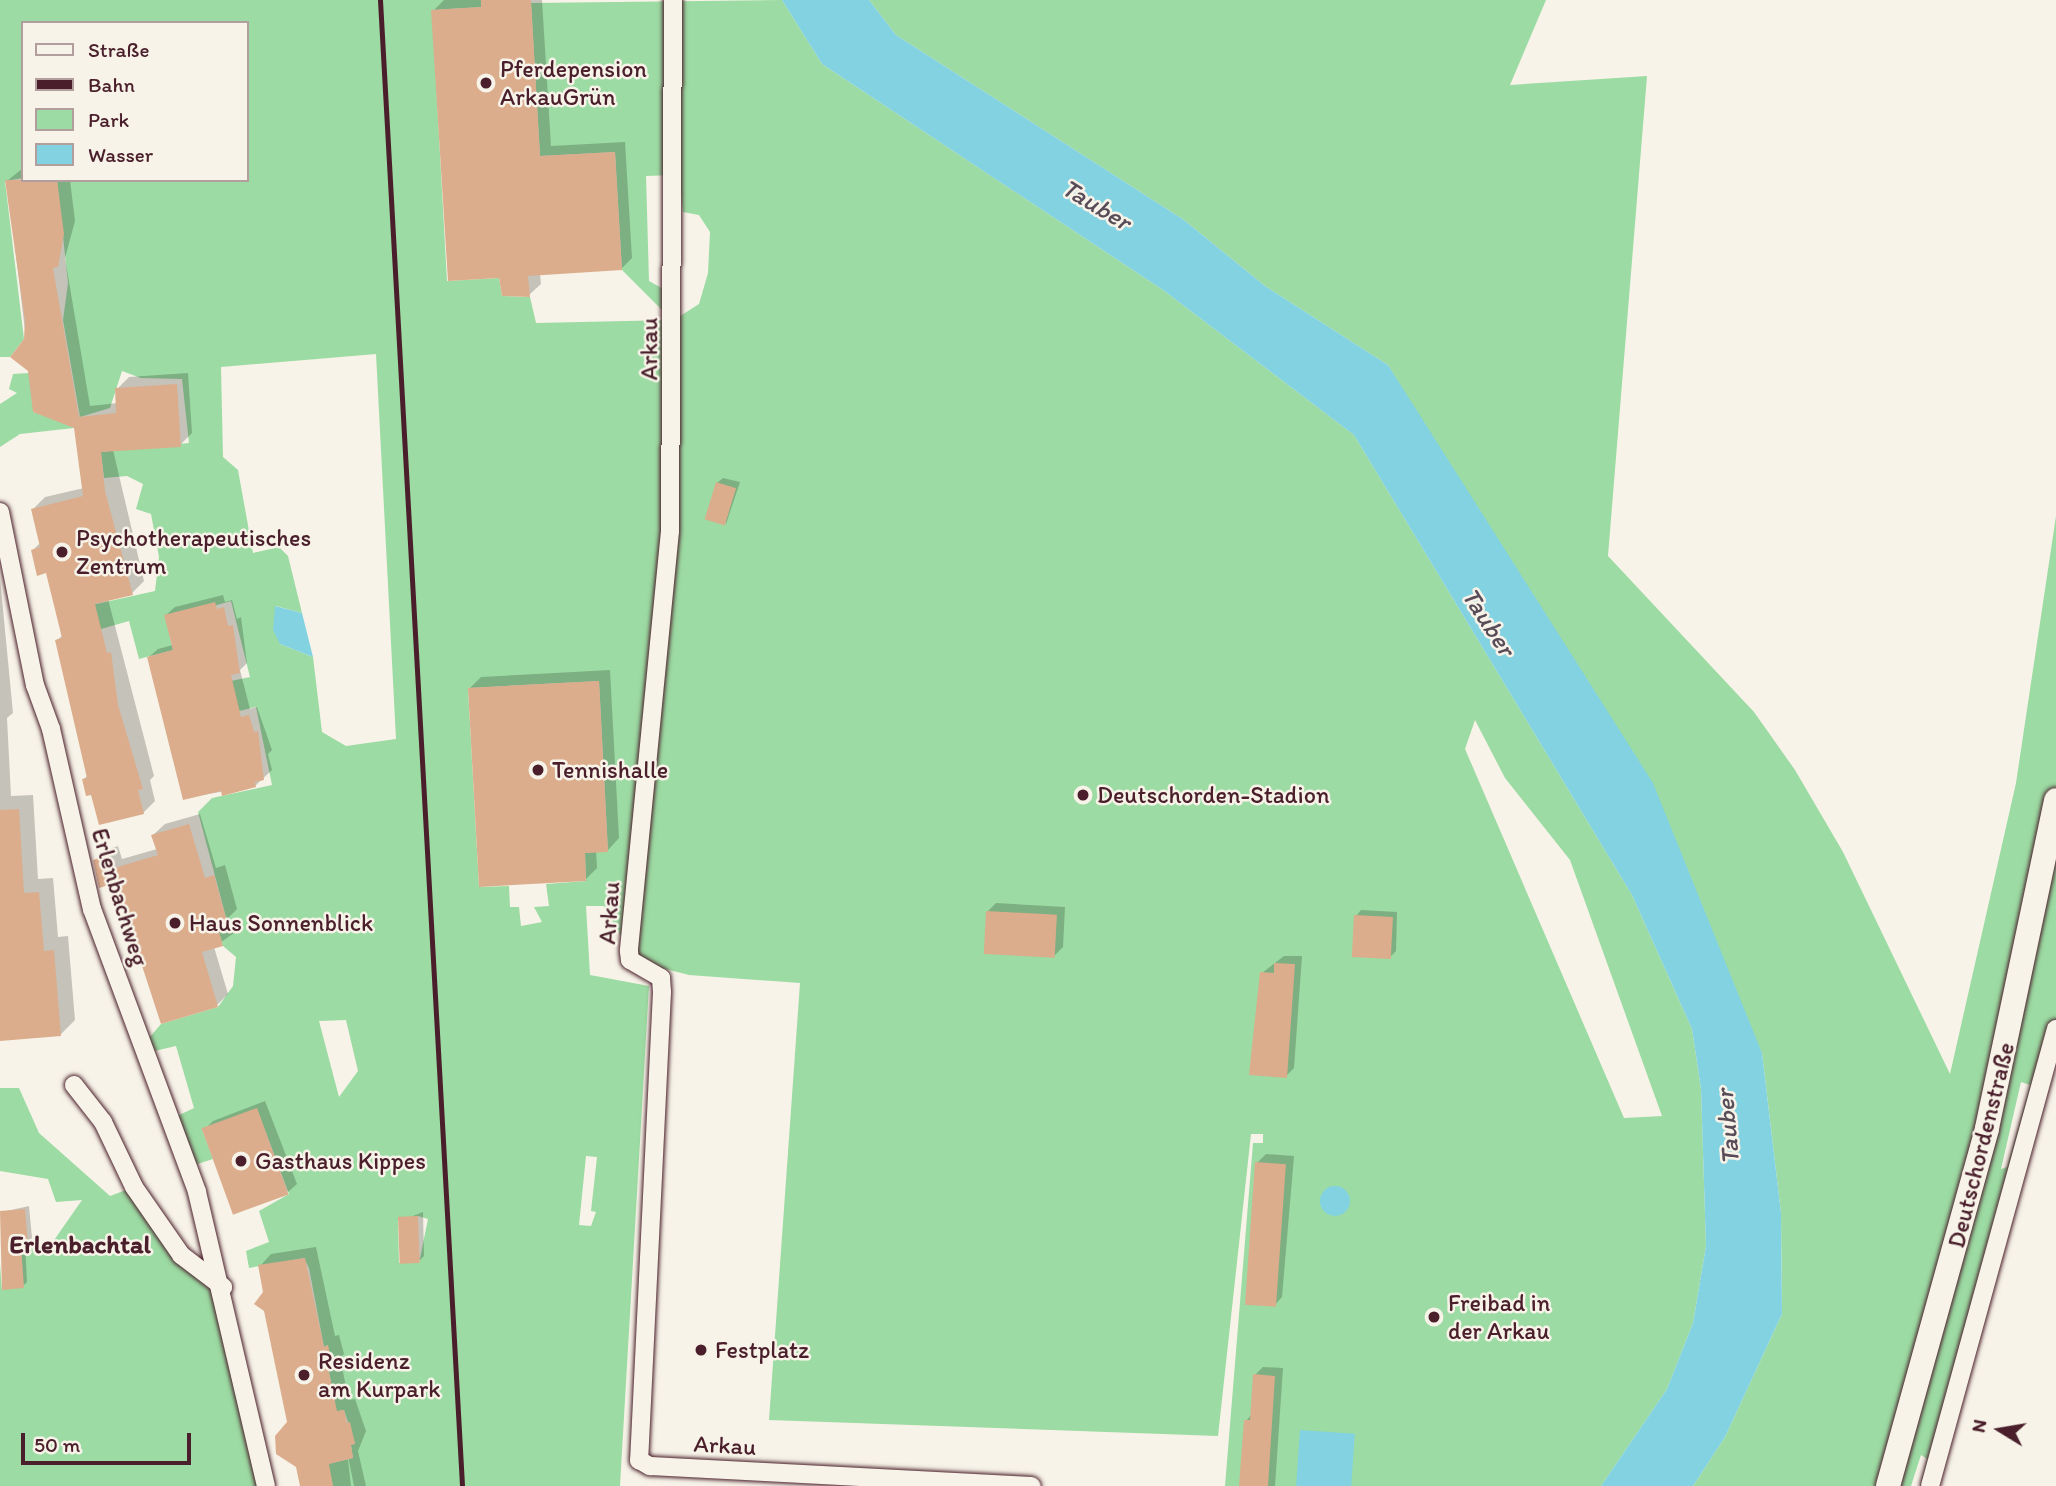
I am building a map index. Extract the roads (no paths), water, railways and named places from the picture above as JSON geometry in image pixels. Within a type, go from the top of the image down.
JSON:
[{"type":"street","name":"Arkau","points":[[673,0],[670,531],[629,951],[630,960],[661,978],[662,992],[639,1460],[650,1466],[1031,1486]]},
{"type":"street","name":"Erlenbachweg","points":[[0,512],[35,685],[51,729],[92,909],[192,1179],[223,1287],[267,1486]]},
{"type":"street","name":"Deutschordenstraße","points":[[1888,1486],[1987,1128],[2056,800]]},
{"type":"street","points":[[1930,1486],[2056,1029]]},
{"type":"street","points":[[74,1085],[103,1122],[134,1187],[181,1255],[223,1287]]},
{"type":"water","name":"Tauber","points":[[782,0],[869,0],[896,35],[1184,220],[1265,286],[1388,365],[1653,783],[1762,1053],[1781,1213],[1782,1314],[1725,1437],[1693,1486],[1601,1486],[1667,1389],[1693,1323],[1706,1246],[1701,1089],[1692,1029],[1632,895],[1354,435],[1163,290],[822,64]]},
{"type":"water","points":[[275,606],[302,613],[313,657],[280,644],[273,630]]},
{"type":"water","points":[[1335,1186],[1346,1190],[1350,1201],[1346,1212],[1335,1216],[1324,1212],[1320,1201],[1324,1190]]},
{"type":"water","points":[[1300,1430],[1355,1434],[1351,1486],[1296,1486]]},
{"type":"railway","points":[[380,0],[462,1486]]},
{"type":"place","name":"Pferdepension ArkauGrün","points":[[486,83]]},
{"type":"place","name":"Psychotherapeutisches Zentrum","points":[[62,552]]},
{"type":"place","name":"Tennishalle","points":[[538,770]]},
{"type":"place","name":"Deutschorden-Stadion","points":[[1083,795]]},
{"type":"place","name":"Haus Sonnenblick","points":[[175,923]]},
{"type":"place","name":"Gasthaus Kippes","points":[[241,1161]]},
{"type":"place","name":"Freibad in der Arkau","points":[[1434,1317]]},
{"type":"place","name":"Festplatz","points":[[701,1350]]},
{"type":"place","name":"Residenz am Kurpark","points":[[304,1375]]},
{"type":"district","name":"Erlenbachtal","points":[[80,1245]]}]
